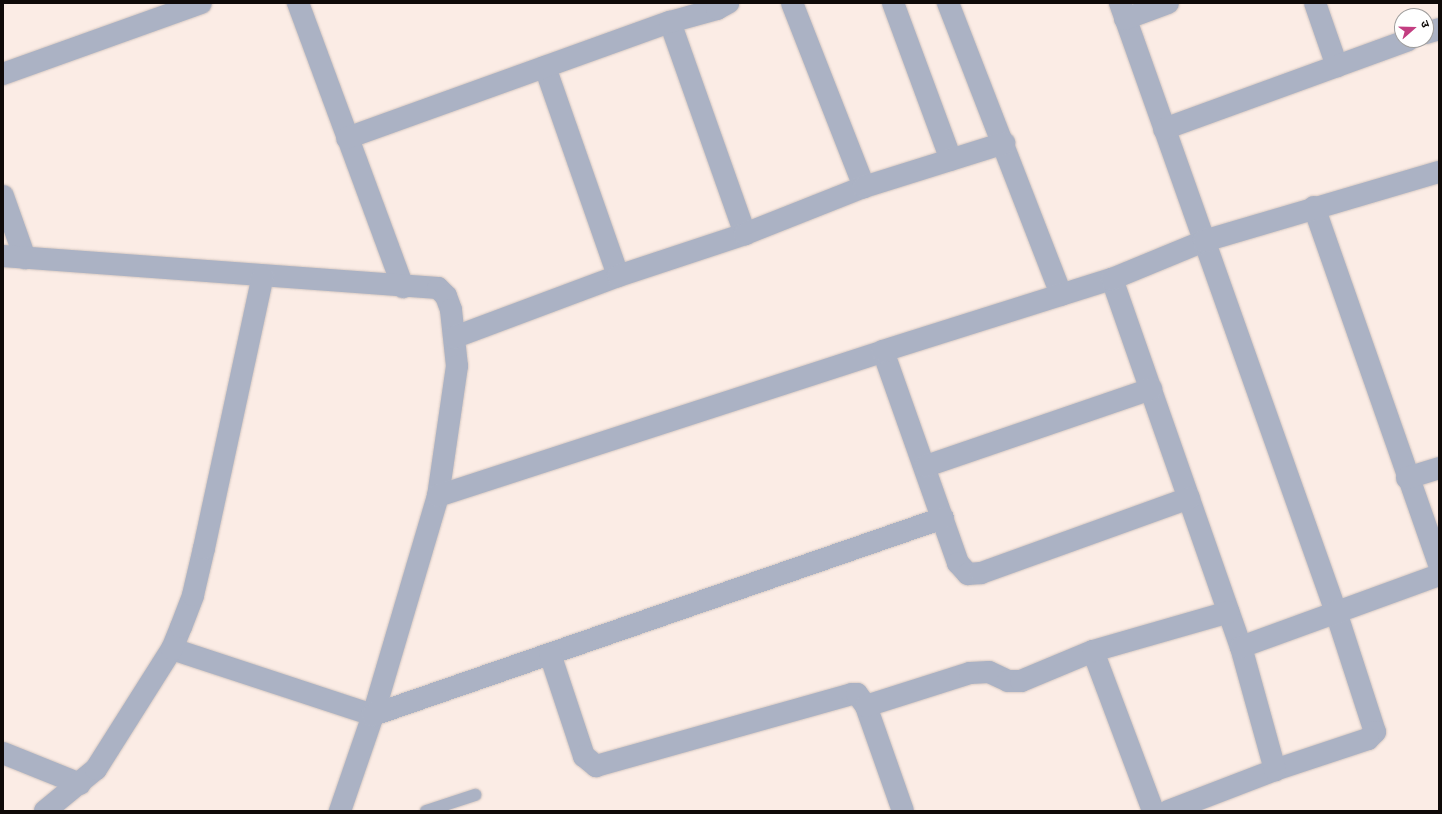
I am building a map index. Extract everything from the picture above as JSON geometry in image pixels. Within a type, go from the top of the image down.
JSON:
[{"type":"street","points":[[3,74],[201,3]]},
{"type":"street","points":[[298,3],[403,287]]},
{"type":"street","points":[[347,138],[670,22],[717,9],[728,3]]},
{"type":"street","points":[[792,3],[864,187]]},
{"type":"street","points":[[893,3],[951,160]]},
{"type":"street","points":[[948,3],[1004,142],[1061,295]]},
{"type":"street","points":[[1168,3],[1122,11],[1336,612],[1375,732],[1368,738],[1275,770],[1168,811]]},
{"type":"street","points":[[1315,3],[1337,66]]},
{"type":"street","points":[[670,22],[745,234]]},
{"type":"street","points":[[1164,129],[1394,45]]},
{"type":"street","points":[[545,67],[618,276]]},
{"type":"street","points":[[455,338],[618,276],[745,234],[864,187],[1004,142]]},
{"type":"street","points":[[438,496],[883,351],[1112,279],[1204,241],[1314,207],[1438,175]]},
{"type":"street","points":[[3,196],[25,258]]},
{"type":"street","points":[[1314,207],[1407,478],[1439,563]]},
{"type":"street","points":[[3,256],[403,287],[438,288],[443,293],[451,310],[455,338],[455,380],[438,496],[373,715],[340,811]]},
{"type":"street","points":[[45,811],[80,784],[96,769],[172,649],[193,595],[263,276]]},
{"type":"street","points":[[1112,279],[1241,647],[1275,770]]},
{"type":"street","points":[[883,351],[926,466],[958,563],[968,574],[981,573],[1189,498]]},
{"type":"street","points":[[926,466],[1151,389]]},
{"type":"street","points":[[1407,478],[1439,468]]},
{"type":"street","points":[[172,649],[373,715],[943,518]]},
{"type":"street","points":[[1241,647],[1439,575]]},
{"type":"street","points":[[866,706],[970,673],[989,672],[1008,681],[1021,681],[1093,651],[1229,612]]},
{"type":"street","points":[[1093,651],[1154,811]]},
{"type":"street","points":[[550,654],[584,756],[596,766],[852,694],[862,698],[903,811]]},
{"type":"street","points":[[3,754],[80,784]]},
{"type":"lane","points":[[426,811],[475,795]]}]
